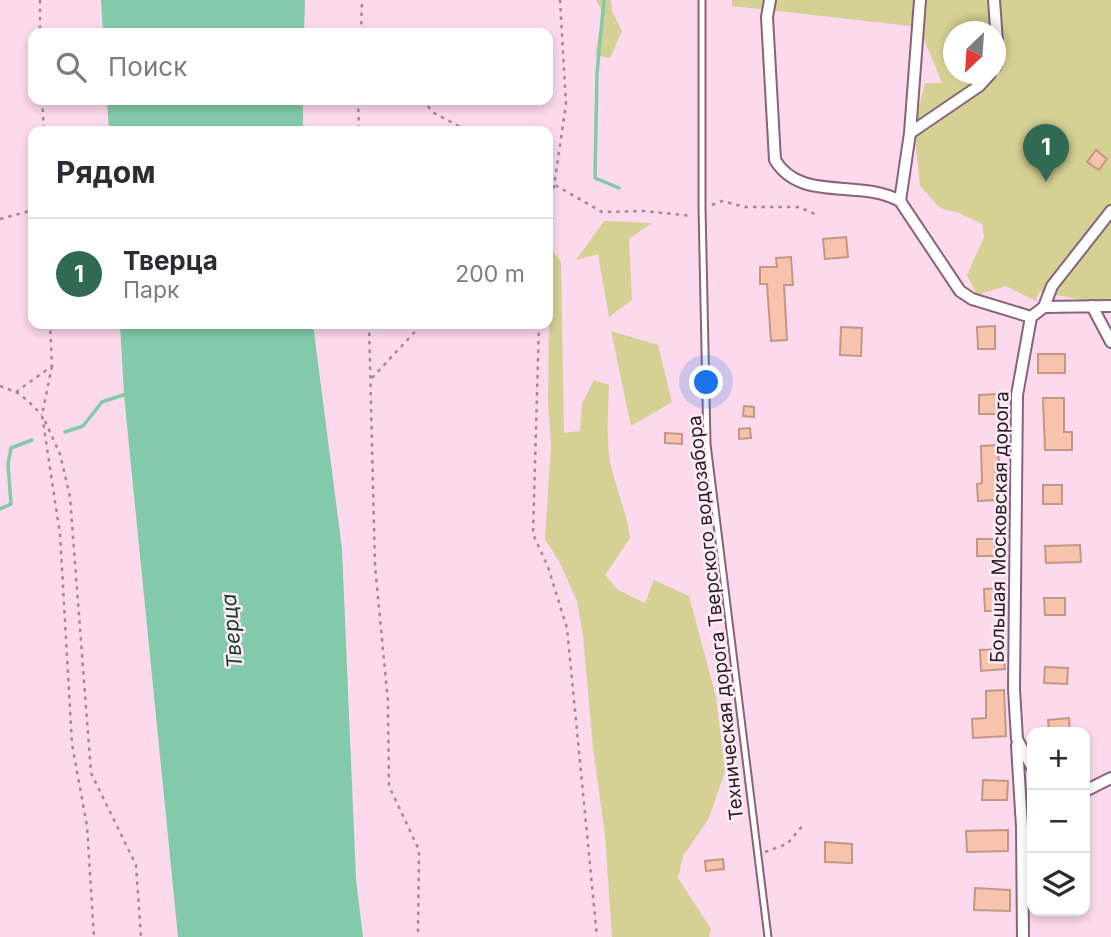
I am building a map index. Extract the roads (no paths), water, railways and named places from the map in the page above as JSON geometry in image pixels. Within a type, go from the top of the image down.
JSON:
[{"type":"street","points":[[770,0],[767,17],[775,160],[782,172],[808,186],[863,189],[900,201],[960,291],[972,299],[1031,317],[1044,307],[1052,286],[1111,211]]},
{"type":"street","points":[[900,201],[910,133],[920,0]]},
{"type":"street","points":[[994,0],[996,21]]},
{"type":"street","points":[[910,133],[981,84]]},
{"type":"street","points":[[1092,306],[1111,342]]},
{"type":"street","points":[[1044,307],[1111,306]]},
{"type":"street","name":"Большая Московская дорога","points":[[1023,937],[1022,827],[1014,689],[1017,395],[1031,317]]},
{"type":"street","name":"Большая Московская дорога","points":[[1017,738],[1027,757]]},
{"type":"street","points":[[1087,790],[1111,778]]},
{"type":"street","points":[[1022,827],[1027,819]]},
{"type":"lane","name":"Техническая дорога Тверского водозабора","points":[[702,0],[702,218],[708,444],[768,937]]},
{"type":"water","points":[[101,0],[305,0],[304,28],[103,28]]},
{"type":"water","points":[[107,105],[303,105],[303,126],[109,126]]},
{"type":"water","points":[[120,329],[314,329],[342,549],[356,879],[363,937],[178,937],[124,395]]},
{"type":"waterway","points":[[604,0],[597,73],[595,178],[619,188]]},
{"type":"waterway","points":[[65,432],[83,426],[102,402],[126,394]]},
{"type":"waterway","points":[[0,509],[11,504],[8,464],[11,448],[32,440]]},
{"type":"place","name":"Тверца","points":[[1046,182]]}]
